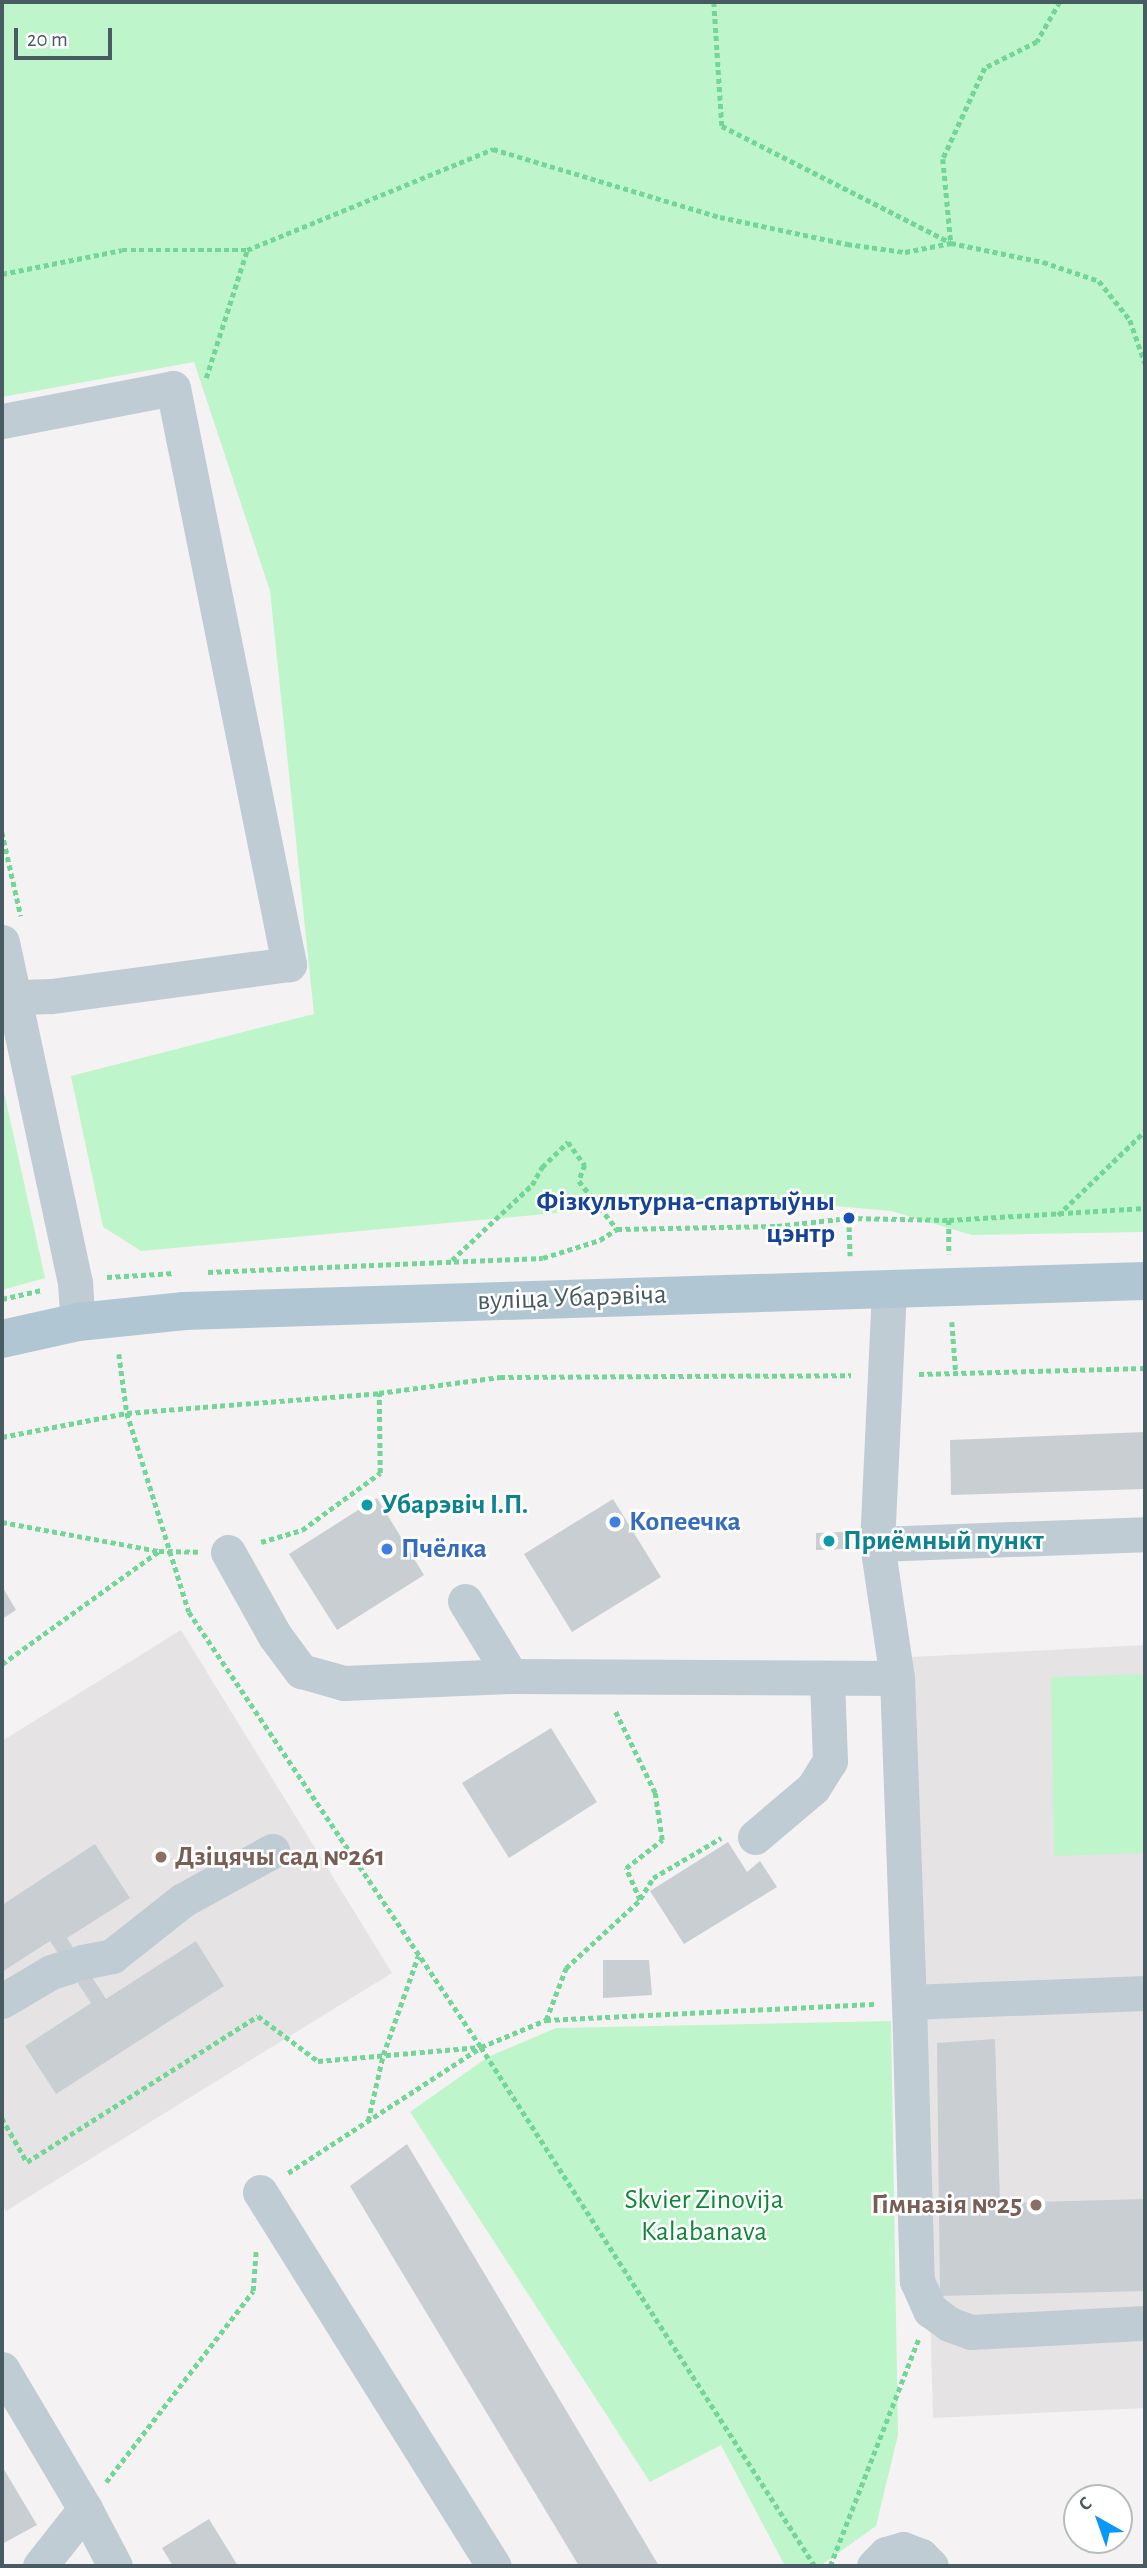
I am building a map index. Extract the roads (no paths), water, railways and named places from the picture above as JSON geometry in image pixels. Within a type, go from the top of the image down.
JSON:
[{"type":"main road","name":"вуліца Убарэвіча","points":[[2,1339],[78,1322],[184,1311],[1145,1281]]},
{"type":"lane","points":[[2,421],[173,388],[289,964],[64,995],[12,1016]]},
{"type":"lane","points":[[2,942],[12,1016],[75,1283],[78,1322]]},
{"type":"lane","points":[[890,1290],[883,1375],[877,1544],[897,1678],[917,2281],[930,2310],[949,2324],[971,2332],[1145,2323]]},
{"type":"lane","points":[[877,1544],[1145,1534]]},
{"type":"lane","points":[[229,1552],[275,1636],[301,1671],[344,1684],[511,1676],[897,1678]]},
{"type":"lane","points":[[465,1601],[511,1676]]},
{"type":"lane","points":[[755,1837],[813,1788],[830,1761],[827,1679]]},
{"type":"lane","points":[[2,2001],[51,1972],[113,1955],[183,1900],[272,1851]]},
{"type":"lane","points":[[909,2003],[1145,1993]]},
{"type":"lane","points":[[260,2192],[494,2566]]},
{"type":"lane","points":[[2,2369],[85,2509],[115,2566]]},
{"type":"lane","points":[[40,2566],[85,2509]]},
{"type":"lane","points":[[874,2566],[886,2554],[903,2549],[920,2556],[931,2566]]},
{"type":"place","name":"Фізкультурна-спартыўны цэнтр","points":[[849,1218]]},
{"type":"place","name":"Убарэвіч І.П.","points":[[367,1505]]},
{"type":"place","name":"Копеечка","points":[[615,1522]]},
{"type":"place","name":"Приёмный пункт","points":[[829,1541]]},
{"type":"place","name":"Пчёлка","points":[[387,1549]]},
{"type":"place","name":"Дзіцячы сад №261","points":[[161,1857]]},
{"type":"place","name":"Гімназія №25","points":[[1036,2205]]},
{"type":"park label","name":"Skvier Zinovija Kalabanava","points":[[704,2216]]}]
